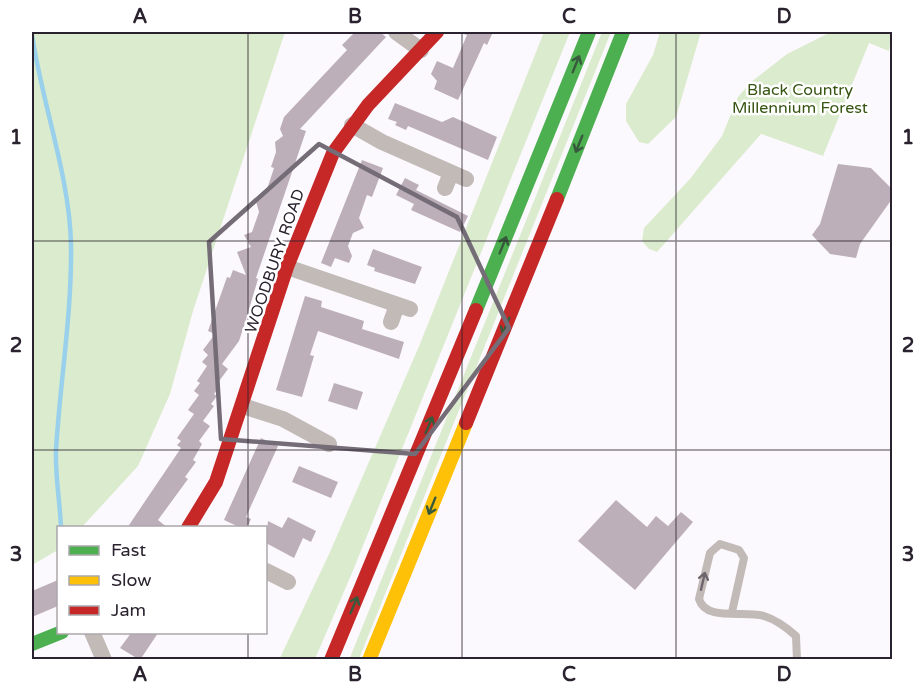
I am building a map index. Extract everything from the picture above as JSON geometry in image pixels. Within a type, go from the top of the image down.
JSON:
[{"type":"main road","name":"WOODBURY ROAD","points":[[189,526],[216,482],[243,406],[287,267],[333,153],[352,125],[437,32]]},
{"type":"main road","points":[[331,660],[589,32]]},
{"type":"main road","points":[[369,660],[623,32]]},
{"type":"main road","points":[[32,644],[59,634]]},
{"type":"street","points":[[396,32],[421,50]]},
{"type":"street","points":[[352,125],[454,180]]},
{"type":"street","points":[[287,267],[403,307],[391,322]]},
{"type":"street","points":[[243,406],[283,419],[329,444]]},
{"type":"street","points":[[267,572],[288,582]]},
{"type":"street","points":[[92,634],[104,660]]},
{"type":"lane","points":[[732,612],[744,558],[739,550],[720,544],[710,553],[699,599],[701,606],[712,613],[732,612],[763,616],[784,624],[796,636],[797,660]]},
{"type":"highlighted area","points":[[319,144],[457,217],[509,328],[415,454],[221,439],[209,242]]},
{"type":"green space","points":[[32,32],[285,32],[193,311],[170,394],[138,466],[83,526],[57,526],[57,551],[32,565]]},
{"type":"green space","points":[[544,32],[570,32],[352,573],[315,659],[279,660],[330,552],[420,344]]},
{"type":"green space","points":[[602,32],[611,32],[359,659],[349,660]]},
{"type":"green space","name":"Black Country Millennium Forest","points":[[660,32],[701,32],[676,117],[648,144],[639,142],[626,121],[626,104],[653,55]]},
{"type":"green space","name":"Black Country Millennium Forest","points":[[831,32],[892,32],[889,51],[869,43],[823,156],[761,134],[657,252],[649,249],[642,241],[644,228],[690,179],[722,136],[738,97],[751,82],[787,54]]},
{"type":"building","points":[[355,32],[380,32],[386,37],[300,129],[306,131],[256,278],[258,279],[239,341],[222,364],[228,369],[217,384],[220,386],[214,394],[217,396],[211,404],[214,406],[203,421],[210,426],[199,441],[202,444],[193,460],[196,462],[185,477],[188,479],[158,520],[166,526],[128,526],[181,448],[177,445],[181,441],[177,438],[194,414],[188,410],[199,395],[194,391],[200,383],[197,381],[207,366],[202,362],[208,355],[203,350],[215,334],[208,331],[227,277],[230,278],[233,270],[246,275],[237,252],[251,247],[244,235],[252,232],[259,212],[255,198],[265,195],[274,168],[271,167],[276,152],[275,142],[283,136],[280,129],[284,117],[347,50],[342,45]]},
{"type":"building","points":[[458,32],[493,32],[487,45],[484,43],[458,100],[434,89],[437,81],[431,74],[437,61],[453,68],[467,35]]},
{"type":"building","points":[[395,103],[442,122],[453,117],[497,137],[488,160],[408,126],[406,130],[395,125],[397,122],[388,119]]},
{"type":"building","points":[[362,160],[383,168],[372,197],[367,195],[359,218],[364,228],[353,233],[348,246],[352,256],[349,263],[335,258],[331,267],[321,263]]},
{"type":"building","points":[[838,164],[871,168],[892,189],[892,199],[860,244],[856,258],[830,254],[812,235],[820,224]]},
{"type":"building","points":[[405,178],[419,185],[416,190],[468,216],[460,232],[411,210],[414,204],[396,195]]},
{"type":"building","points":[[373,249],[422,267],[415,284],[374,271],[375,268],[367,265]]},
{"type":"building","points":[[305,296],[322,301],[321,307],[364,321],[362,329],[404,342],[399,359],[318,331],[310,355],[314,356],[302,397],[276,390]]},
{"type":"building","points":[[334,383],[363,392],[357,410],[328,401]]},
{"type":"building","points":[[261,438],[278,446],[246,517],[251,519],[248,526],[237,526],[224,520]]},
{"type":"building","points":[[299,466],[338,482],[331,498],[292,482]]},
{"type":"building","points":[[616,500],[647,527],[656,516],[668,526],[681,512],[693,522],[635,590],[578,541]]},
{"type":"building","points":[[288,517],[316,531],[311,542],[303,538],[294,558],[267,544],[268,521],[282,528]]},
{"type":"building","points":[[57,580],[57,606],[32,617],[32,591]]},
{"type":"building","points":[[130,634],[157,634],[140,660],[120,648]]},
{"type":"waterway","points":[[32,35],[66,193],[71,245],[70,297],[56,450],[61,526]]},
{"type":"traffic: fast","points":[[476,310],[589,32]]},
{"type":"traffic: fast","points":[[557,199],[623,32]]},
{"type":"traffic: fast","points":[[32,644],[57,634]]},
{"type":"traffic: slow","points":[[369,660],[466,423]]},
{"type":"traffic: jam","points":[[189,526],[216,482],[287,267],[333,153],[368,105],[437,32]]},
{"type":"traffic: jam","points":[[466,423],[557,199]]},
{"type":"traffic: jam","points":[[331,660],[476,310]]}]
